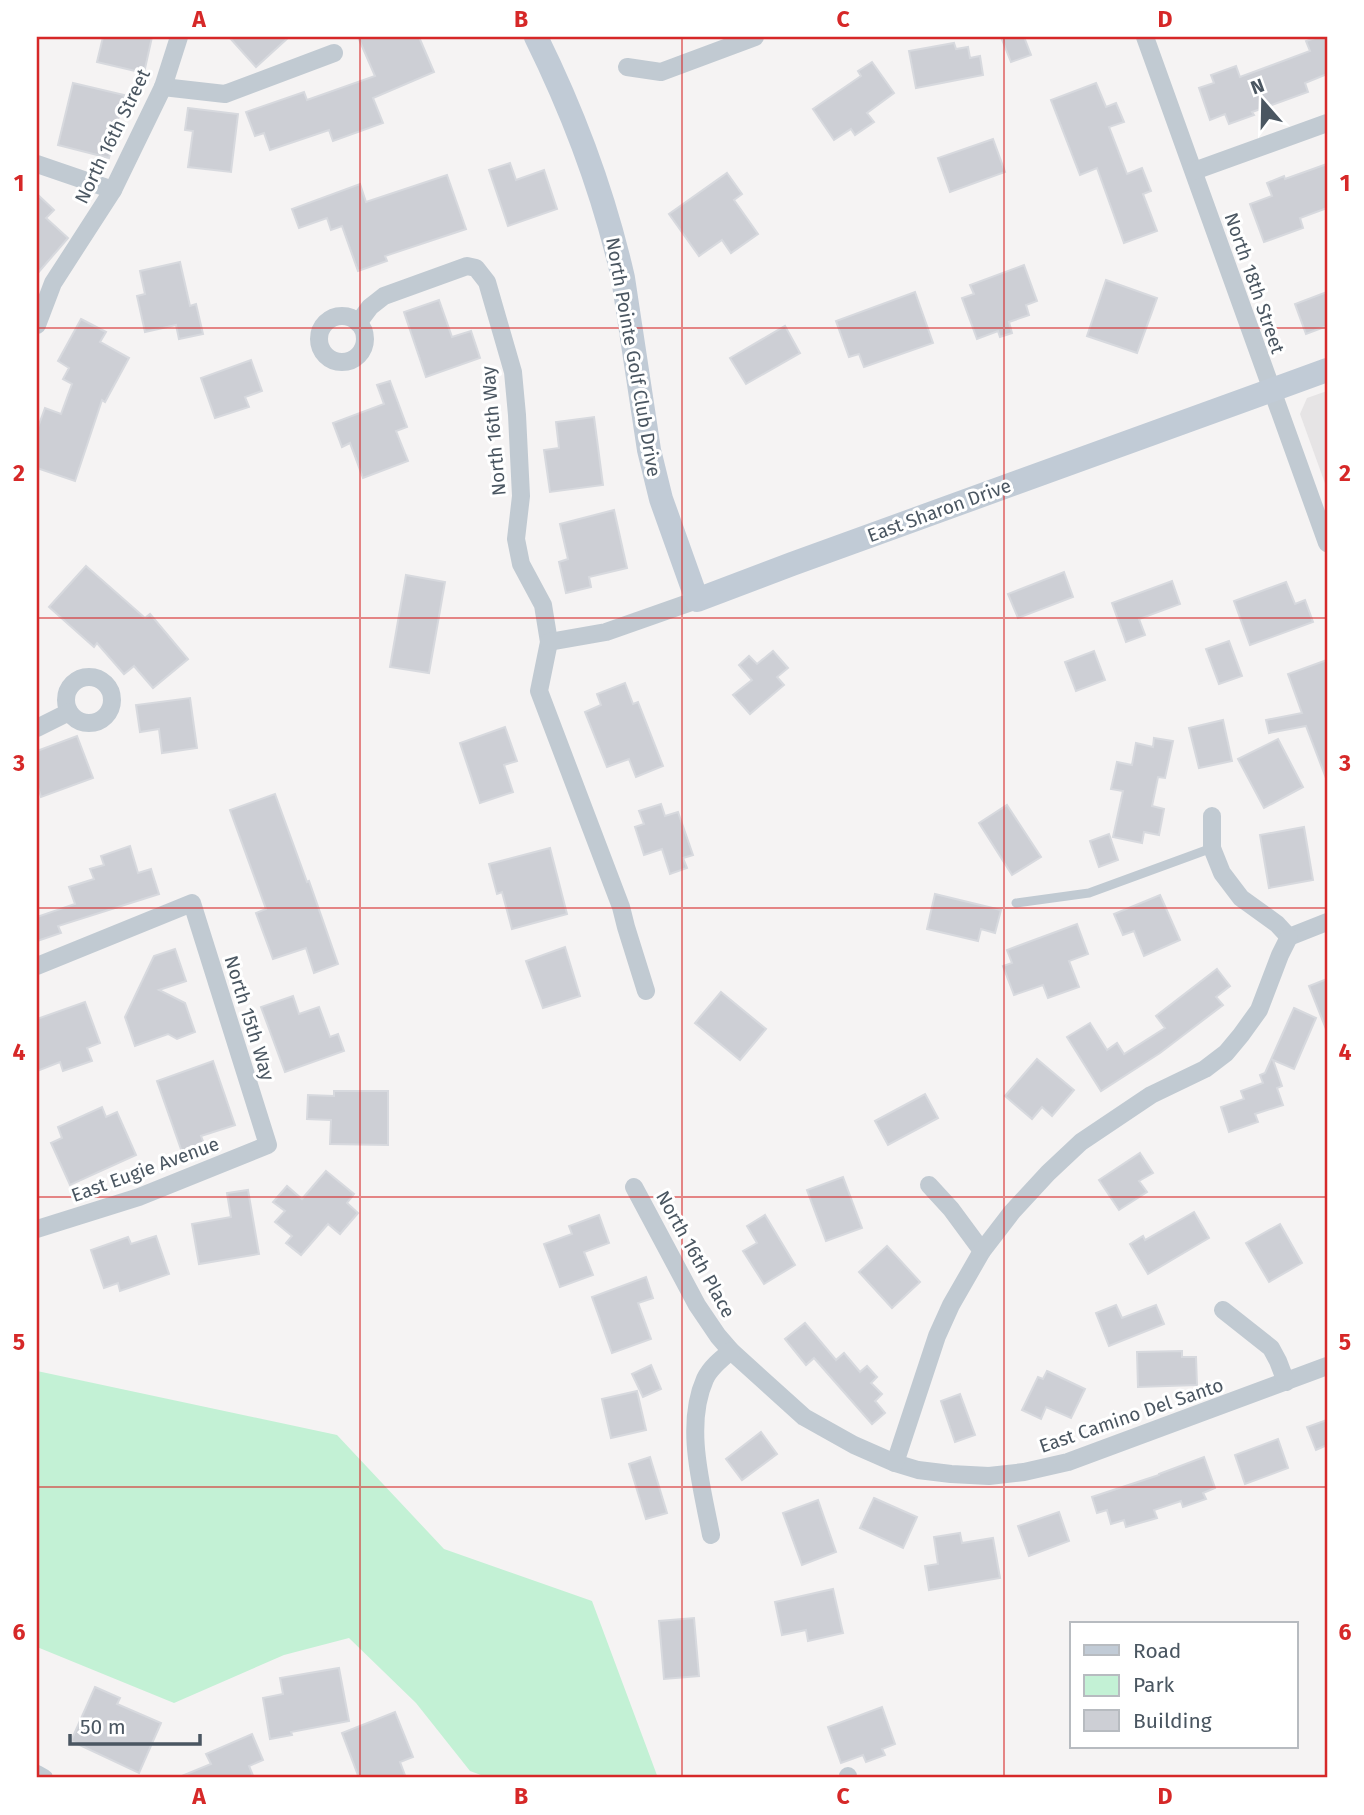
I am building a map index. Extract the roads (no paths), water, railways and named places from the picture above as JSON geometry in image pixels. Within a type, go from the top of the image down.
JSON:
[{"type":"street","name":"North 16th Street","points":[[37,325],[53,283],[113,190],[163,87],[179,37]]},
{"type":"street","name":"North Pointe Golf Club Drive","points":[[536,37],[562,90],[604,206],[623,278],[649,450],[661,499],[697,600]]},
{"type":"street","points":[[627,66],[661,72],[755,37]]},
{"type":"street","name":"North 18th Street","points":[[1145,37],[1327,543]]},
{"type":"street","points":[[163,87],[225,94],[334,53]]},
{"type":"street","points":[[1194,171],[1327,123]]},
{"type":"street","points":[[37,164],[113,190]]},
{"type":"street","name":"North 16th Way","points":[[358,323],[370,307],[384,296],[467,266],[476,268],[487,282],[513,372],[521,496],[516,539],[521,564],[543,605],[549,642]]},
{"type":"street","name":"East Sharon Drive","points":[[549,642],[606,632],[1327,370]]},
{"type":"street","points":[[549,642],[539,691],[621,907],[646,991]]},
{"type":"street","points":[[37,729],[69,712]]},
{"type":"street","points":[[1212,816],[1212,848],[1222,873],[1241,898],[1278,924],[1289,937]]},
{"type":"street","name":"North 15th Way","points":[[37,966],[192,904],[268,1145]]},
{"type":"street","points":[[895,1464],[937,1336],[951,1305],[982,1251],[1012,1212],[1048,1173],[1082,1142],[1151,1095],[1205,1069],[1226,1052],[1259,1010],[1289,937],[1327,922]]},
{"type":"street","name":"East Eugie Avenue","points":[[37,1229],[139,1197],[268,1145]]},
{"type":"street","points":[[929,1185],[951,1209],[982,1251]]},
{"type":"street","name":"North 16th Place","points":[[635,1186],[697,1305],[731,1351]]},
{"type":"street","points":[[1223,1310],[1271,1348],[1286,1382]]},
{"type":"street","points":[[711,1535],[695,1445],[696,1418],[699,1395],[706,1376],[720,1359],[731,1351]]},
{"type":"street","name":"East Camino Del Santo","points":[[731,1351],[804,1418],[854,1445],[895,1464],[951,1474],[989,1476],[1024,1472],[1068,1462],[1327,1366]]},
{"type":"street","points":[[37,1774],[44,1778]]},
{"type":"lane","points":[[1016,903],[1089,893],[1212,848]]}]
